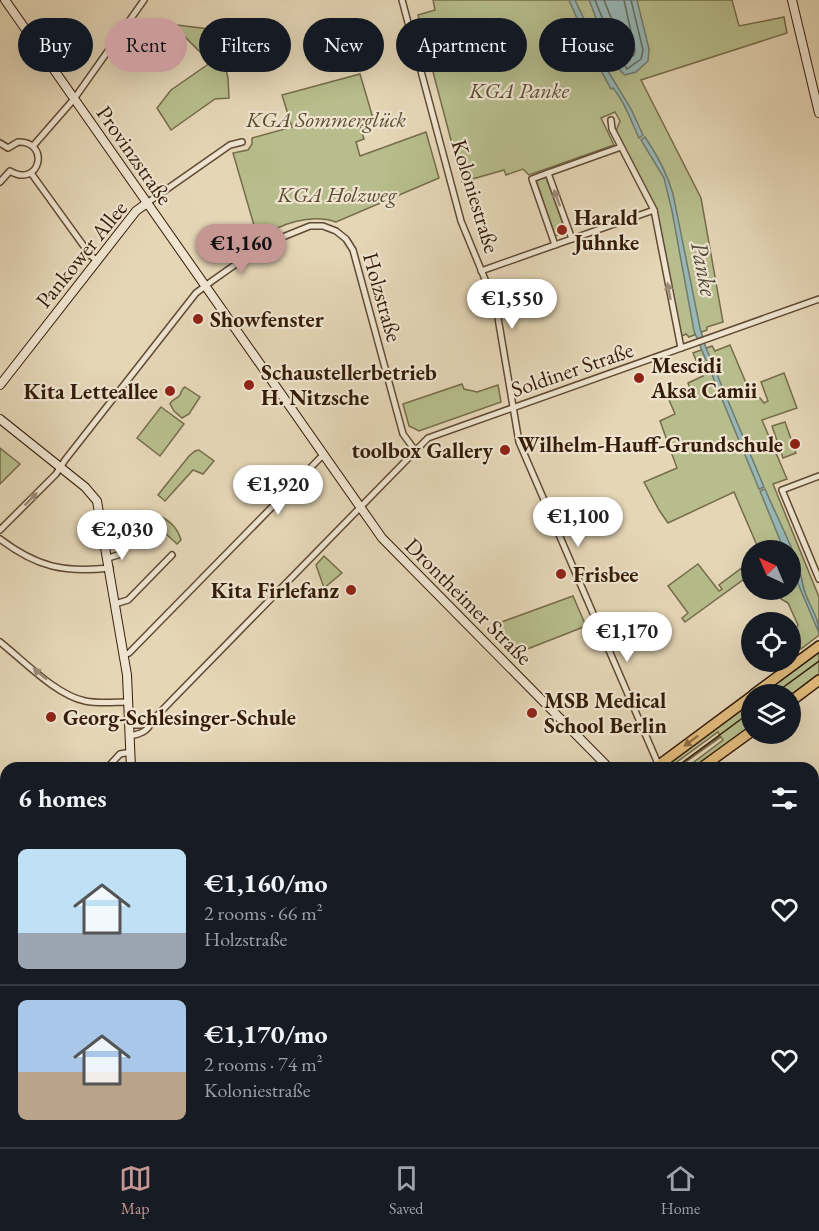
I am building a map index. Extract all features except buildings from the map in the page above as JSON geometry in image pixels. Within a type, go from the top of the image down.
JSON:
[{"type":"main road","name":"Provinzstraße","points":[[5,0],[359,507]]},
{"type":"main road","points":[[792,0],[819,113]]},
{"type":"main road","name":"Pankower Allee","points":[[0,385],[136,211],[147,203]]},
{"type":"main road","points":[[0,420],[85,487],[97,501],[124,655],[131,762]]},
{"type":"main road","name":"Drontheimer Straße","points":[[359,507],[388,545],[603,762]]},
{"type":"main road","points":[[768,684],[819,646]]},
{"type":"main road","points":[[801,694],[819,680]]},
{"type":"main road","points":[[665,762],[741,704]]},
{"type":"main road","points":[[709,762],[741,738]]},
{"type":"street","points":[[0,4],[5,0]]},
{"type":"street","points":[[33,146],[74,99],[144,0]]},
{"type":"street","name":"Koloniestraße","points":[[402,0],[461,221],[496,306],[519,442],[656,762]]},
{"type":"street","points":[[611,120],[612,129],[654,210],[681,348]]},
{"type":"street","points":[[0,143],[8,148],[18,142],[27,142],[33,146],[39,159],[31,173],[19,176],[10,171],[0,182]]},
{"type":"street","points":[[147,203],[230,145],[242,142]]},
{"type":"street","points":[[555,245],[532,179],[621,147]]},
{"type":"street","points":[[31,173],[91,256],[98,261]]},
{"type":"street","points":[[548,173],[572,239]]},
{"type":"street","points":[[481,271],[654,210]]},
{"type":"street","name":"Holzstraße","points":[[0,530],[56,474],[189,303],[205,286],[263,245],[304,227],[323,226],[341,234],[355,254],[403,434],[414,449]]},
{"type":"street","name":"Soldiner Straße","points":[[130,736],[145,731],[151,722],[414,449],[428,438],[819,299]]},
{"type":"street","points":[[124,655],[129,654],[139,644],[323,455]]},
{"type":"street","points":[[819,476],[782,489],[819,579]]},
{"type":"street","points":[[108,558],[118,555],[153,517]]},
{"type":"street","points":[[0,539],[21,554],[54,568],[75,570],[110,568]]},
{"type":"street","points":[[116,604],[128,600],[172,555]]},
{"type":"street","points":[[0,642],[71,696],[91,702],[128,702]]},
{"type":"street","points":[[122,644],[139,644]]},
{"type":"street","points":[[129,725],[151,722]]},
{"type":"street","points":[[113,762],[120,754],[131,752]]},
{"type":"green space","name":"KGA Panke","points":[[433,0],[732,0],[739,26],[784,17],[787,33],[641,80],[701,198],[723,322],[707,327],[707,330],[689,337],[686,334],[680,337],[657,212],[616,131],[620,121],[615,112],[601,118],[614,145],[529,175],[523,169],[506,175],[504,170],[462,182],[433,72],[527,72],[527,18],[419,18],[418,15],[435,10]]},
{"type":"green space","points":[[187,26],[199,28],[199,51],[187,39]]},
{"type":"green space","points":[[199,71],[227,72],[229,98],[215,99],[171,130],[157,108],[171,90]]},
{"type":"green space","points":[[360,74],[375,125],[360,125],[364,139],[356,142],[360,156],[426,132],[439,178],[336,222],[306,219],[285,225],[258,239],[233,153],[248,150],[252,144],[252,138],[292,127],[282,95]]},
{"type":"green space","points":[[546,177],[566,232],[555,236],[536,180]]},
{"type":"green space","points":[[730,345],[752,397],[760,398],[764,403],[768,401],[761,382],[784,373],[797,408],[762,420],[787,479],[773,484],[796,540],[755,540],[734,492],[668,523],[644,482],[677,468],[660,421],[675,414],[669,400],[691,392],[688,383],[703,376],[701,371],[695,373],[692,368],[698,365],[693,353],[712,346],[715,351]]},
{"type":"green space","points":[[462,384],[464,389],[477,392],[498,385],[501,402],[419,431],[409,426],[403,404]]},
{"type":"green space","points":[[185,387],[200,397],[189,414],[182,418],[170,404]]},
{"type":"green space","points":[[161,407],[184,424],[160,456],[137,438]]},
{"type":"green space","points":[[785,422],[796,453],[783,458],[772,426]]},
{"type":"green space","points":[[0,448],[20,464],[0,484]]},
{"type":"green space","points":[[199,450],[214,461],[203,474],[193,470],[165,501],[158,495],[189,456]]},
{"type":"green space","points":[[162,517],[172,524],[178,533],[181,540],[177,544],[165,533],[157,542],[149,536],[148,530]]},
{"type":"green space","points":[[801,553],[819,597],[819,635],[801,649],[801,612],[792,612],[788,603],[783,600],[801,600]]},
{"type":"green space","points":[[324,556],[342,573],[324,588],[316,565]]},
{"type":"green space","points":[[698,564],[719,591],[722,589],[719,585],[741,568],[741,581],[685,622],[682,618],[688,613],[668,586]]},
{"type":"green space","points":[[573,596],[586,626],[512,655],[490,632],[498,629],[496,624]]},
{"type":"green space","points":[[819,650],[819,676],[801,690],[801,684],[773,684],[790,672],[801,672],[801,663]]},
{"type":"green space","points":[[741,708],[741,734],[703,762],[694,762],[723,740],[721,737],[685,762],[720,736],[718,732],[677,762],[669,762]]},
{"type":"water","points":[[569,0],[575,0],[584,18],[577,18]]},
{"type":"water","points":[[589,0],[637,0],[649,49],[648,61],[636,72],[625,75],[622,72],[635,72],[635,18],[596,18]]},
{"type":"water","points":[[602,72],[609,72],[631,109],[643,135],[639,138],[621,99],[613,88],[611,89]]},
{"type":"water","points":[[645,137],[662,165],[671,186],[700,328],[706,348],[764,487],[759,489],[694,331],[664,178],[641,140]]},
{"type":"water","points":[[765,489],[788,540],[780,540],[760,491]]},
{"type":"water","points":[[801,577],[817,620],[819,633],[801,591]]},
{"type":"tram line","points":[[788,684],[819,661]]},
{"type":"tram line","points":[[683,762],[741,719]]},
{"type":"place","name":"Harald Juhnke","points":[[562,230]]},
{"type":"place","name":"Showfenster","points":[[198,319]]},
{"type":"place","name":"Mescidi Aksa Camii","points":[[639,378]]},
{"type":"place","name":"Schaustellerbetrieb H. Nitzsche","points":[[249,385]]},
{"type":"place","name":"Kita Letteallee","points":[[170,391]]},
{"type":"place","name":"Wilhelm-Hauff-Grundschule","points":[[795,444]]},
{"type":"place","name":"toolbox Gallery","points":[[505,450]]},
{"type":"place","name":"Frisbee","points":[[561,574]]},
{"type":"place","name":"Kita Firlefanz","points":[[351,590]]},
{"type":"place","name":"MSB Medical School Berlin","points":[[532,713]]},
{"type":"place","name":"Georg-Schlesinger-Schule","points":[[51,717]]},
{"type":"park label","name":"KGA Sommerglück","points":[[326,119]]},
{"type":"park label","name":"KGA Holzweg","points":[[337,194]]},
{"type":"water label","name":"Panke","points":[[704,269]]}]
